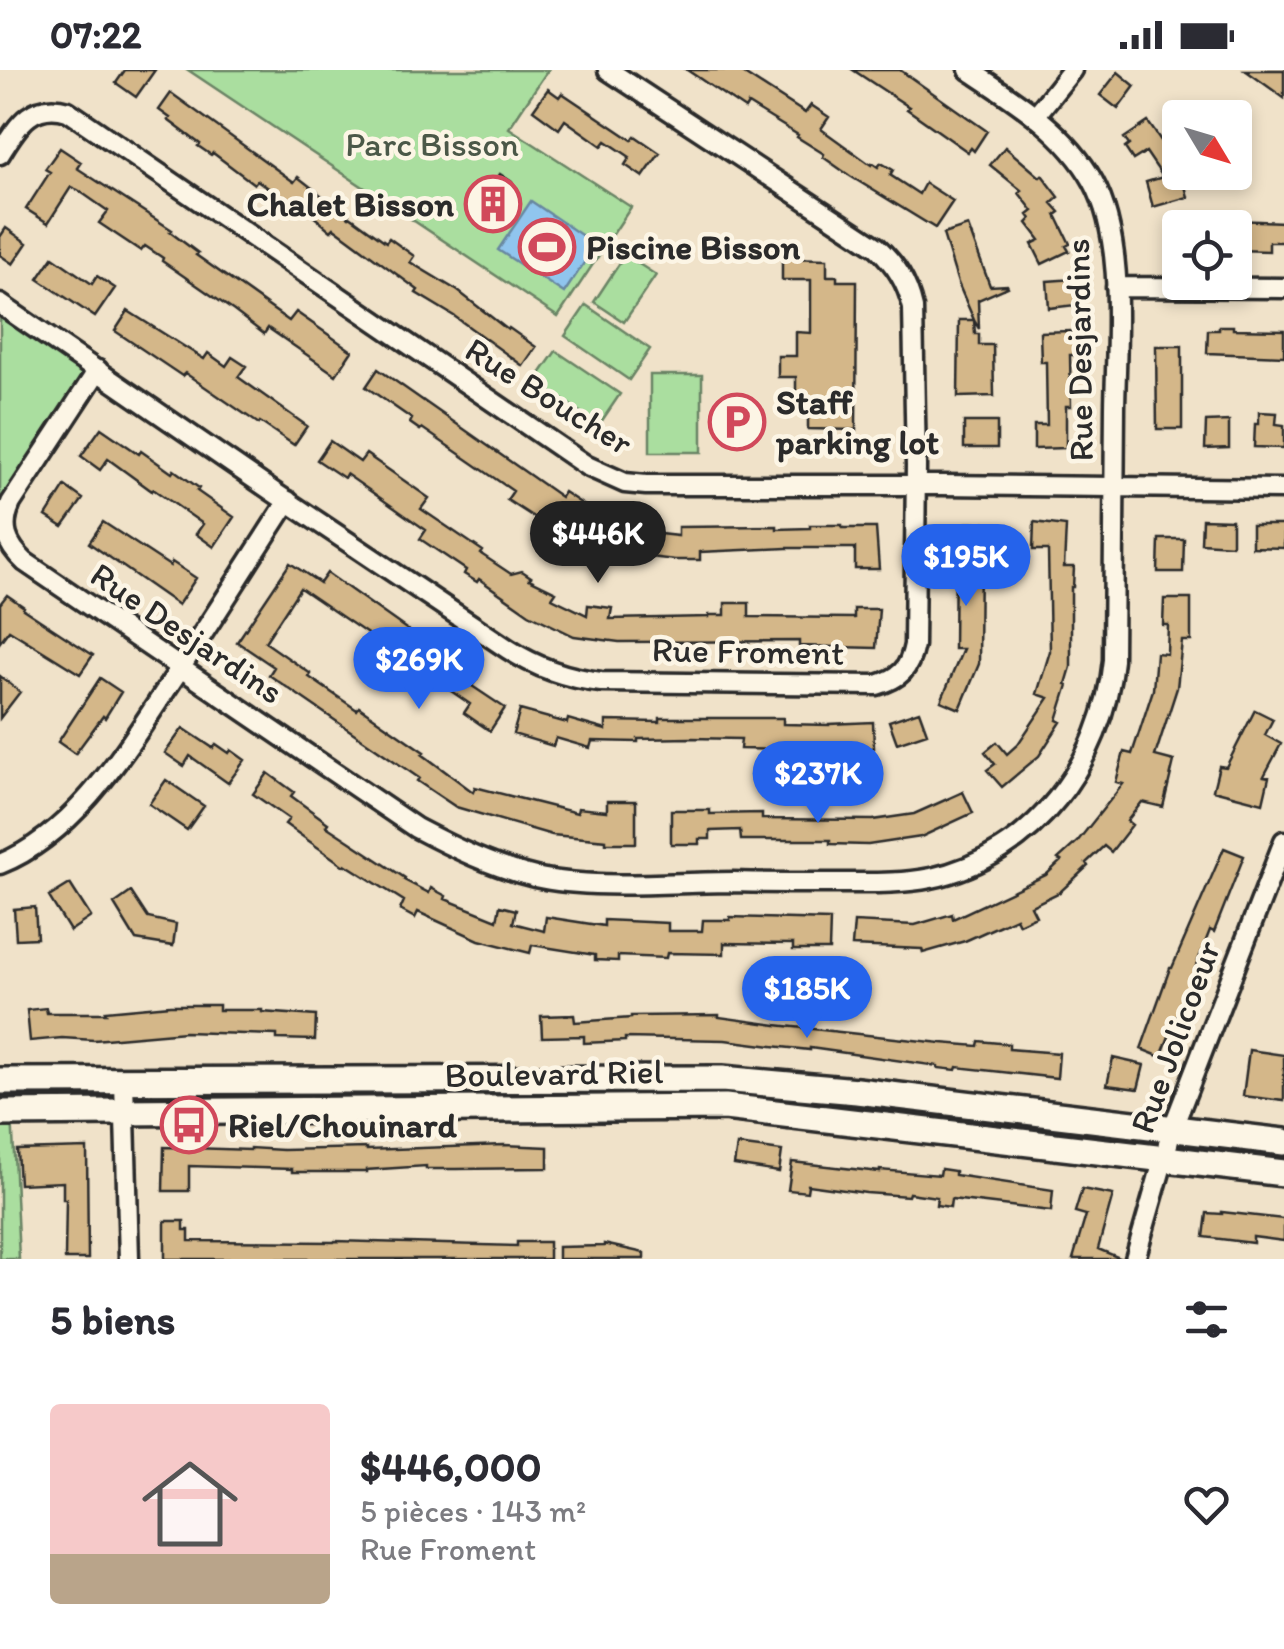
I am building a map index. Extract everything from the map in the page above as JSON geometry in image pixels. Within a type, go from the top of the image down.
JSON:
[{"type":"street","name":"Rue Froment","points":[[0,304],[523,659],[560,675],[601,682],[876,686],[890,681],[911,662],[914,645],[916,485],[913,308],[909,290],[891,260],[877,247],[608,70]]},
{"type":"street","name":"Rue Desjardins","points":[[98,370],[11,503],[5,516],[8,543],[25,562],[416,828],[488,862],[536,877],[586,883],[878,883],[928,879],[972,866],[1026,830],[1062,794],[1087,754],[1106,708],[1113,660],[1116,287],[1109,221],[1102,199],[1081,162],[1036,115],[969,70]]},
{"type":"street","points":[[1036,115],[1072,70]]},
{"type":"street","name":"Rue Boucher","points":[[0,154],[23,120],[34,112],[56,107],[68,111],[500,408],[588,466],[625,482],[1284,489]]},
{"type":"street","points":[[1116,287],[1284,288]]},
{"type":"street","points":[[0,864],[45,837],[101,784],[288,502]]},
{"type":"street","name":"Rue Jolicoeur","points":[[1135,1259],[1172,1130],[1284,841]]},
{"type":"street","points":[[672,1106],[673,1079]]},
{"type":"street","name":"Boulevard Riel","points":[[0,1081],[722,1079],[1284,1142]]},
{"type":"street","points":[[124,1081],[129,1259]]},
{"type":"street","name":"Boulevard Riel","points":[[0,1113],[725,1106],[1284,1174]]},
{"type":"green space","name":"Parc Bisson","points":[[188,70],[548,70],[509,128],[631,207],[558,317]]},
{"type":"green space","points":[[625,255],[656,275],[624,322],[594,302]]},
{"type":"green space","points":[[0,304],[98,370],[0,531]]},
{"type":"green space","points":[[586,305],[650,349],[629,380],[565,336]]},
{"type":"green space","points":[[556,351],[620,394],[599,425],[535,381]]},
{"type":"green space","points":[[650,375],[702,375],[702,452],[650,452]]},
{"type":"green space","points":[[12,1113],[19,1259],[0,1259],[0,1114]]},
{"type":"water","name":"Piscine Bisson","points":[[531,201],[596,245],[564,293],[498,250]]},
{"type":"building","points":[[125,70],[155,70],[136,97],[116,83]]},
{"type":"building","points":[[687,70],[738,70],[805,113],[811,105],[829,117],[821,129],[871,165],[878,167],[881,163],[893,170],[890,175],[919,194],[925,183],[953,201],[935,228],[850,176],[798,135],[748,104],[745,109]]},
{"type":"building","points":[[853,70],[900,70],[987,131],[974,151],[971,148],[968,152]]},
{"type":"building","points":[[1245,70],[1284,70],[1284,98]]},
{"type":"building","points":[[1118,72],[1135,86],[1118,109],[1100,95]]},
{"type":"building","points":[[548,89],[559,97],[562,93],[632,140],[635,136],[660,153],[643,177],[625,165],[630,157],[606,141],[602,146],[565,120],[559,129],[533,110]]},
{"type":"building","points":[[171,93],[294,182],[298,177],[386,242],[389,238],[414,256],[410,262],[536,347],[523,366],[416,293],[418,290],[334,228],[331,231],[298,203],[295,207],[257,180],[254,184],[198,146],[159,110]]},
{"type":"building","points":[[1148,122],[1162,142],[1162,176],[1146,152],[1133,160],[1124,138]]},
{"type":"building","points":[[1005,147],[1042,175],[1059,197],[1052,203],[1060,212],[1056,215],[1070,244],[1066,246],[1069,251],[1042,264],[1032,244],[1040,240],[1027,223],[1033,211],[1019,193],[1022,191],[990,165]]},
{"type":"building","points":[[60,148],[81,162],[77,168],[172,230],[196,255],[289,321],[296,312],[352,351],[336,375],[268,328],[264,334],[145,246],[141,251],[99,223],[108,211],[78,190],[71,187],[48,223],[26,209]]},
{"type":"building","name":"Chalet Bisson","points":[[500,174],[512,182],[500,200],[510,208],[495,230],[473,215]]},
{"type":"building","points":[[1162,177],[1162,190],[1186,190],[1188,197],[1153,207],[1146,182]]},
{"type":"building","points":[[1252,221],[1284,222],[1284,242],[1269,242],[1269,251],[1252,250]]},
{"type":"building","points":[[968,226],[990,286],[1008,287],[978,300],[979,329],[958,283],[943,234]]},
{"type":"building","points":[[6,228],[27,243],[13,264],[0,255],[0,237]]},
{"type":"building","points":[[53,257],[92,284],[97,276],[115,288],[95,317],[38,279]]},
{"type":"building","points":[[782,258],[827,259],[827,276],[837,276],[837,281],[857,281],[856,430],[808,429],[808,397],[796,397],[796,377],[778,377],[778,356],[796,356],[796,332],[811,333],[811,280],[782,280]]},
{"type":"building","points":[[1074,279],[1076,305],[1049,308],[1047,281]]},
{"type":"building","points":[[128,311],[204,359],[208,353],[226,366],[232,357],[246,366],[238,377],[307,426],[294,445],[115,331]]},
{"type":"building","points":[[959,320],[974,320],[979,345],[993,345],[994,396],[958,397]]},
{"type":"building","points":[[1219,326],[1284,330],[1284,356],[1207,353],[1208,330],[1219,330]]},
{"type":"building","points":[[1070,331],[1070,337],[1075,337],[1075,355],[1070,355],[1071,406],[1066,406],[1066,448],[1034,449],[1034,425],[1047,425],[1046,362],[1041,362],[1040,332]]},
{"type":"building","points":[[1156,346],[1182,346],[1182,429],[1157,429]]},
{"type":"building","points":[[378,369],[561,497],[564,492],[618,522],[615,529],[678,536],[678,527],[876,528],[879,569],[855,569],[855,548],[700,552],[700,560],[675,560],[624,554],[625,546],[571,524],[563,536],[507,500],[513,491],[410,423],[412,419],[366,387]]},
{"type":"building","points":[[1259,412],[1277,413],[1276,424],[1284,425],[1284,448],[1254,447]]},
{"type":"building","points":[[1229,421],[1229,448],[1205,449],[1206,422]]},
{"type":"building","points":[[964,422],[997,422],[997,448],[964,448]]},
{"type":"building","points":[[101,428],[172,473],[174,470],[234,517],[214,547],[196,534],[203,524],[153,489],[108,459],[100,470],[81,456]]},
{"type":"building","points":[[330,441],[360,462],[366,454],[429,498],[421,509],[483,551],[481,554],[511,574],[522,571],[529,579],[556,592],[552,598],[587,615],[588,605],[612,608],[610,619],[725,615],[725,603],[749,603],[749,617],[854,618],[854,609],[879,609],[876,648],[799,646],[799,641],[619,642],[574,636],[529,614],[479,579],[477,582],[464,574],[466,570],[420,539],[426,530],[346,474],[344,478],[317,460]]},
{"type":"building","points":[[65,486],[83,499],[63,527],[46,516]]},
{"type":"building","points":[[1202,519],[1232,520],[1232,545],[1201,543]]},
{"type":"building","points":[[103,522],[170,566],[172,562],[196,578],[178,605],[89,543]]},
{"type":"building","points":[[1034,522],[1066,526],[1064,567],[1074,567],[1071,667],[1057,720],[1061,722],[1039,756],[1002,787],[987,770],[995,764],[985,752],[997,742],[1007,754],[1049,698],[1037,694],[1050,651],[1048,550],[1033,550]]},
{"type":"building","points":[[984,523],[984,551],[980,551],[979,664],[960,709],[941,701],[963,649],[954,649],[955,552],[951,552],[951,526]]},
{"type":"building","points":[[1252,525],[1284,525],[1284,548],[1252,547]]},
{"type":"building","points":[[1159,539],[1184,539],[1183,572],[1158,572]]},
{"type":"building","points":[[290,563],[320,583],[327,573],[477,679],[472,686],[505,708],[490,731],[464,713],[470,704],[300,588],[265,642],[311,674],[309,677],[424,752],[473,792],[475,787],[577,813],[578,808],[607,811],[607,801],[636,801],[636,843],[552,835],[456,807],[269,675],[274,667],[237,642]]},
{"type":"building","points":[[7,595],[93,655],[80,674],[9,630],[0,642],[0,604]]},
{"type":"building","points":[[1164,599],[1191,599],[1191,641],[1182,641],[1177,688],[1155,756],[1174,761],[1163,807],[1142,802],[1127,821],[1132,825],[1111,852],[1104,846],[1060,892],[1031,906],[1036,916],[1019,924],[1016,918],[965,941],[923,953],[922,949],[852,946],[854,922],[915,925],[952,914],[953,919],[1046,875],[1061,861],[1058,859],[1077,842],[1123,784],[1116,782],[1124,752],[1132,754],[1153,690],[1156,653],[1167,654]]},
{"type":"building","points":[[0,676],[20,692],[0,718]]},
{"type":"building","points":[[100,678],[121,692],[75,754],[58,742]]},
{"type":"building","points":[[520,710],[606,730],[606,721],[660,722],[660,718],[783,718],[783,724],[829,725],[873,722],[874,748],[783,745],[782,750],[740,749],[741,739],[690,738],[592,741],[590,748],[556,738],[553,746],[513,734]]},
{"type":"building","points":[[1255,710],[1273,719],[1265,735],[1281,744],[1264,776],[1269,777],[1263,803],[1213,790],[1219,766],[1226,767]]},
{"type":"building","points":[[919,711],[927,733],[897,743],[889,721]]},
{"type":"building","points":[[183,728],[213,748],[216,744],[245,760],[228,783],[190,756],[184,766],[165,753]]},
{"type":"building","points":[[268,773],[328,823],[326,826],[404,880],[429,893],[431,888],[445,899],[497,920],[500,906],[516,910],[513,923],[544,931],[546,917],[604,926],[604,920],[668,923],[668,931],[702,931],[703,920],[730,917],[830,920],[829,950],[793,950],[793,944],[724,943],[724,954],[618,956],[618,961],[595,960],[595,955],[532,945],[530,953],[479,940],[418,912],[415,918],[400,910],[404,901],[344,866],[285,824],[289,819],[253,794]]},
{"type":"building","points":[[166,780],[204,806],[187,830],[149,804]]},
{"type":"building","points":[[963,792],[973,813],[921,837],[868,845],[830,844],[830,840],[741,840],[740,830],[710,831],[710,839],[699,839],[699,844],[671,844],[671,810],[762,813],[762,819],[873,820],[914,814]]},
{"type":"building","points":[[1224,848],[1244,856],[1214,932],[1210,930],[1161,1057],[1141,1049],[1170,968]]},
{"type":"building","points":[[70,884],[91,917],[70,931],[49,897]]},
{"type":"building","points":[[131,892],[148,918],[176,924],[173,946],[136,940],[114,904]]},
{"type":"building","points":[[35,907],[37,938],[16,939],[14,909]]},
{"type":"building","points":[[170,1005],[219,1005],[219,1010],[316,1016],[315,1040],[185,1032],[30,1041],[27,1010],[106,1013]]},
{"type":"building","points":[[574,1015],[575,1022],[631,1016],[719,1015],[941,1043],[1009,1044],[1009,1049],[1059,1053],[1057,1078],[938,1068],[810,1048],[725,1040],[625,1038],[584,1043],[584,1036],[542,1037],[541,1016]]},
{"type":"building","points":[[1249,1050],[1284,1055],[1284,1101],[1243,1096]]},
{"type":"building","points":[[1113,1058],[1144,1065],[1138,1089],[1107,1085]]},
{"type":"building","points":[[737,1145],[782,1151],[779,1172],[734,1165]]},
{"type":"building","points":[[164,1147],[367,1150],[548,1147],[548,1168],[426,1166],[366,1172],[292,1172],[189,1166],[189,1191],[163,1191]]},
{"type":"building","points":[[87,1148],[88,1259],[65,1259],[63,1182],[19,1184],[17,1150]]},
{"type":"building","points":[[792,1162],[880,1172],[940,1175],[941,1169],[955,1171],[955,1175],[1053,1190],[1051,1211],[951,1199],[950,1207],[936,1205],[937,1197],[909,1193],[866,1193],[808,1185],[807,1192],[788,1190]]},
{"type":"building","points":[[1082,1189],[1113,1195],[1098,1249],[1122,1259],[1073,1259],[1086,1215],[1075,1212]]},
{"type":"building","points":[[1207,1213],[1284,1219],[1284,1241],[1253,1237],[1253,1243],[1204,1237]]},
{"type":"building","points":[[165,1221],[184,1221],[189,1241],[517,1246],[517,1242],[549,1242],[549,1259],[165,1259]]},
{"type":"building","points":[[604,1244],[644,1253],[644,1259],[558,1259],[558,1247]]},
{"type":"place","name":"Chalet Bisson","points":[[493,204]]},
{"type":"place","name":"Piscine Bisson","points":[[547,247]]},
{"type":"place","name":"Staff parking lot","points":[[737,422]]},
{"type":"place","name":"Riel/Chouinard","points":[[189,1125]]}]
